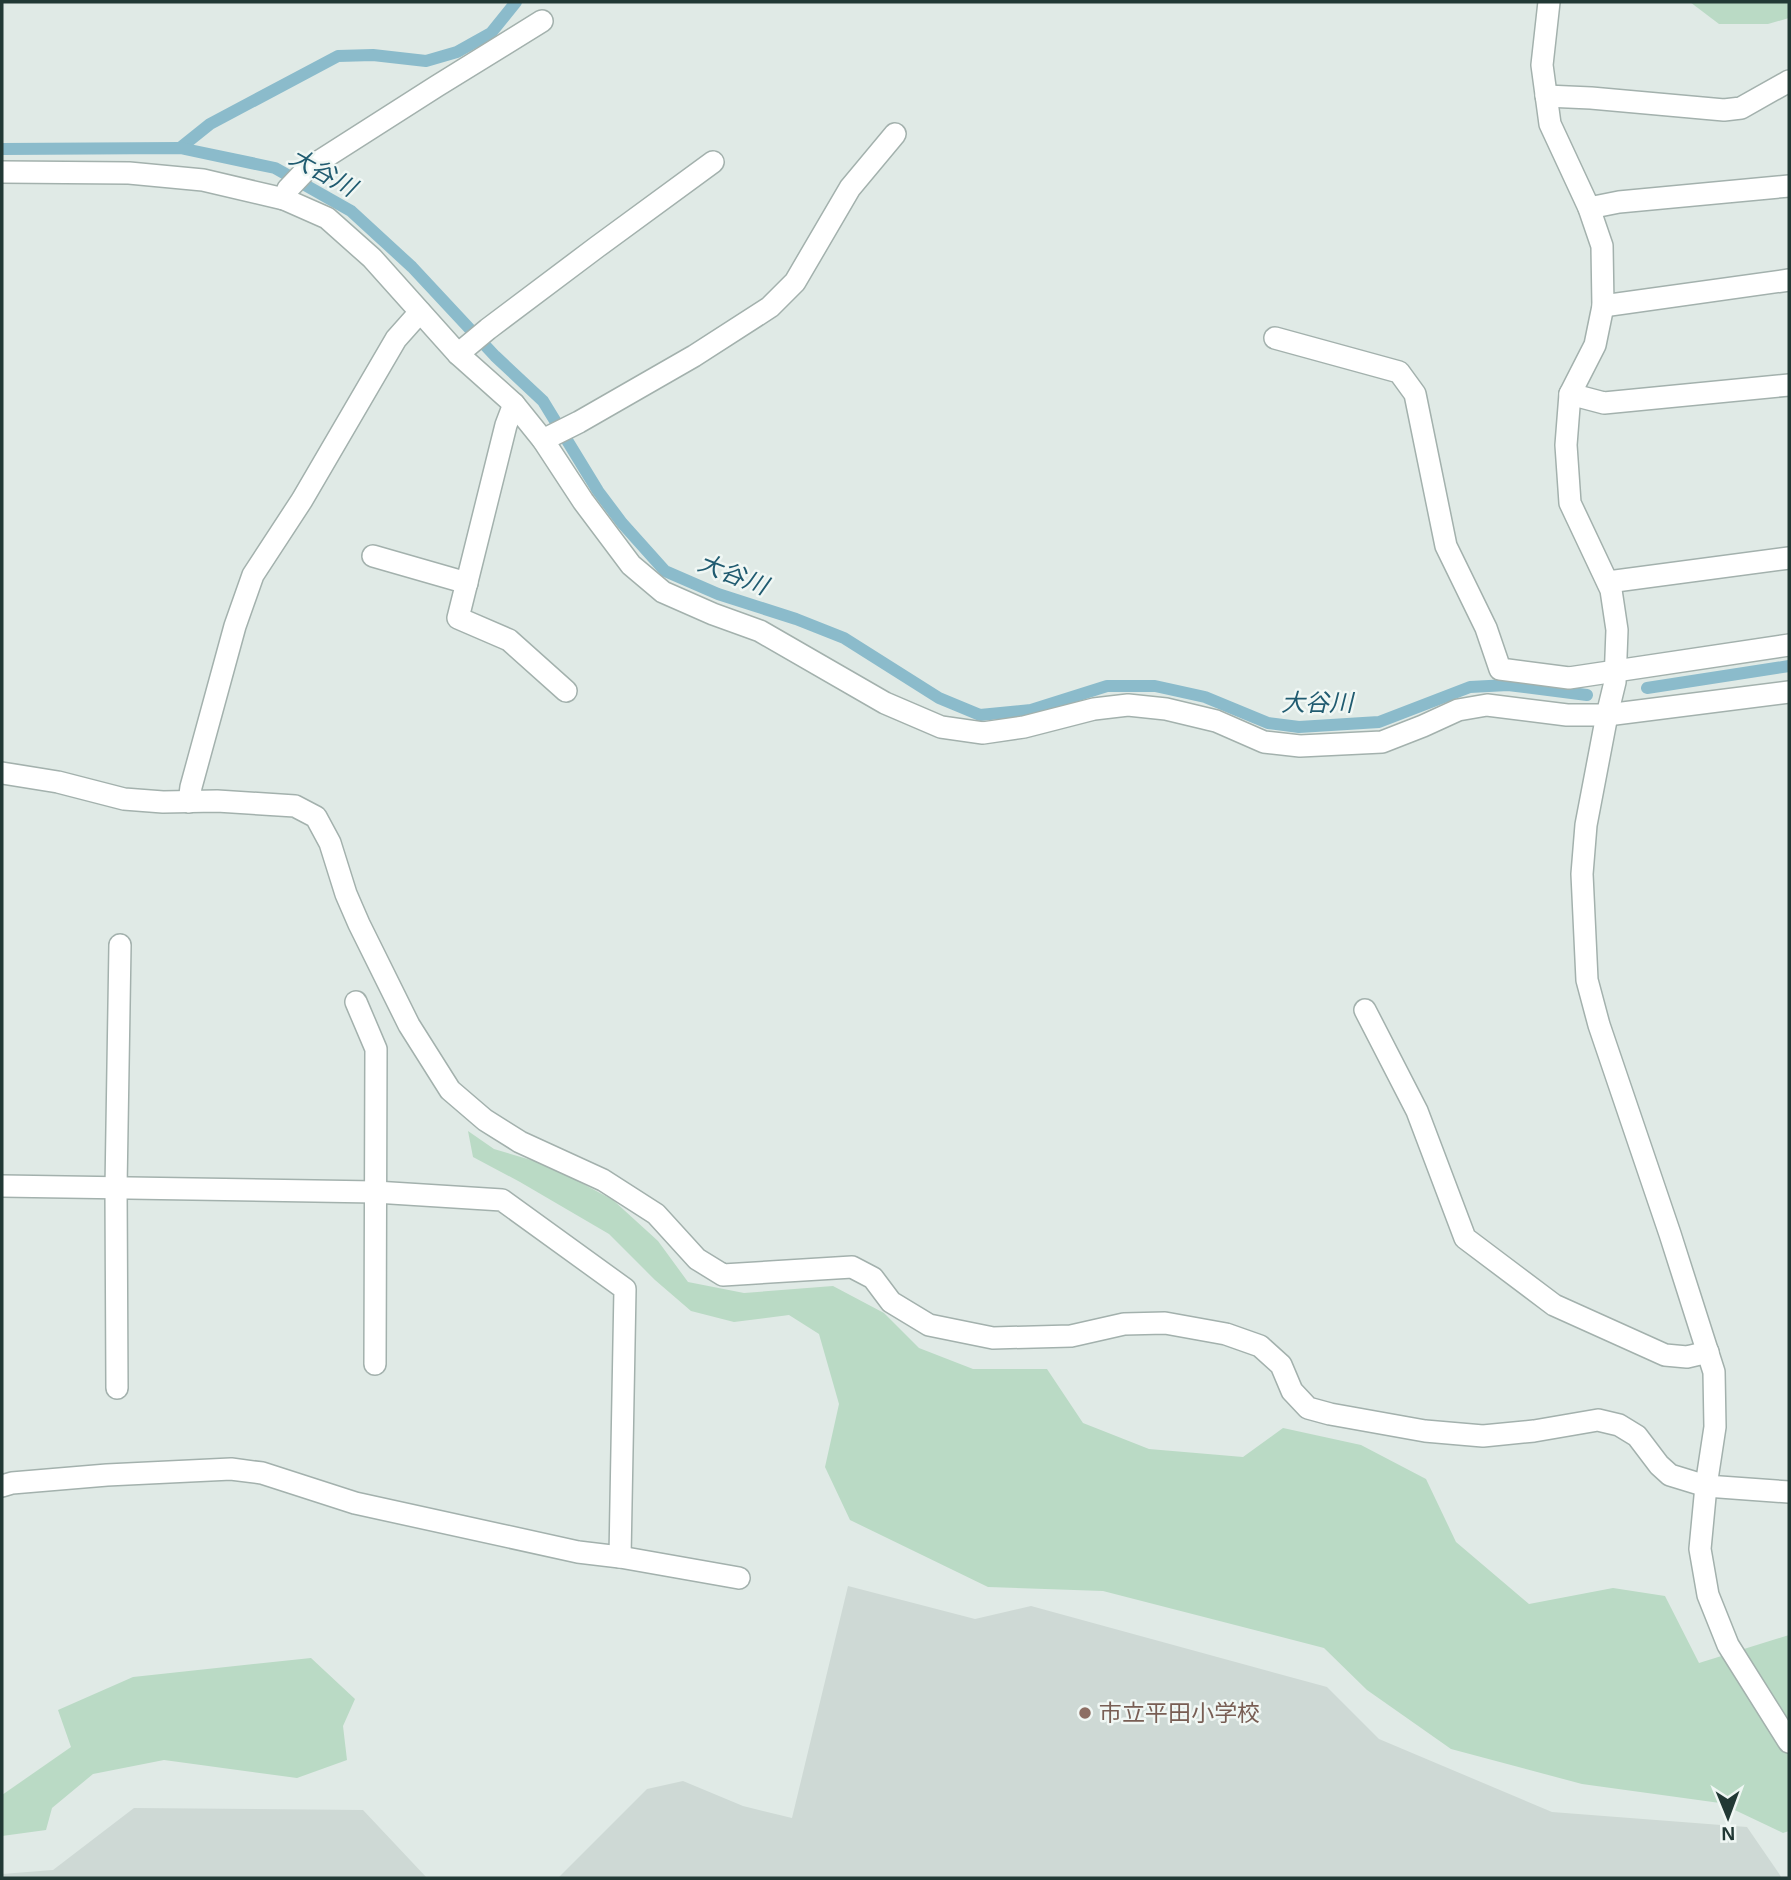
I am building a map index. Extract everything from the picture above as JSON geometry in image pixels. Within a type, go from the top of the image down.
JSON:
[{"type":"street","points":[[1549,2],[1542,65],[1550,124],[1589,208],[1602,246],[1603,306],[1595,345],[1570,394],[1566,445],[1570,503],[1611,590],[1617,630],[1615,682],[1586,825],[1582,874],[1587,980],[1599,1025],[1714,1372],[1715,1427],[1700,1549],[1708,1595],[1728,1645],[1789,1742]]},
{"type":"street","points":[[286,194],[307,169],[542,21]]},
{"type":"street","points":[[1546,96],[1724,110],[1741,108],[1789,81]]},
{"type":"street","points":[[548,437],[694,356],[770,307],[795,282],[850,188],[895,134]]},
{"type":"street","points":[[463,349],[713,162]]},
{"type":"street","points":[[2,172],[129,173],[203,180],[286,194],[327,218],[372,258],[420,312],[463,349],[548,437],[583,501],[631,565],[663,592],[760,631],[885,703],[941,727],[983,733],[1024,727],[1094,709],[1128,705],[1166,709],[1216,721],[1264,742],[1300,747],[1382,742],[1458,710],[1487,705],[1567,715],[1607,715],[1789,692]]},
{"type":"street","points":[[1589,208],[1619,202],[1789,186]]},
{"type":"street","points":[[1603,306],[1789,280]]},
{"type":"street","points":[[189,802],[191,786],[232,639],[253,575],[302,500],[396,339],[420,312]]},
{"type":"street","points":[[1275,338],[1399,372],[1415,394],[1446,547],[1486,628],[1500,669],[1569,678],[1789,645]]},
{"type":"street","points":[[1570,394],[1604,403],[1789,385]]},
{"type":"street","points":[[514,404],[506,425],[458,618],[509,640],[566,691]]},
{"type":"street","points":[[373,556],[467,583]]},
{"type":"street","points":[[1608,582],[1789,558]]},
{"type":"street","points":[[2,773],[58,782],[124,799],[295,806],[316,817],[330,843],[346,894],[370,947],[409,1025],[450,1090],[485,1120],[520,1142],[603,1180],[656,1214],[698,1259],[723,1275],[852,1267],[873,1278],[891,1302],[929,1325],[993,1338],[1071,1336],[1124,1324],[1165,1323],[1226,1334],[1260,1346],[1281,1365],[1292,1391],[1308,1408],[1426,1432],[1483,1436],[1598,1420],[1619,1425],[1637,1436],[1670,1475],[1706,1486],[1789,1492]]},
{"type":"street","points":[[117,1388],[116,1188],[120,944]]},
{"type":"street","points":[[356,1002],[376,1049],[375,1364]]},
{"type":"street","points":[[1365,1010],[1417,1111],[1465,1238],[1554,1305],[1665,1354],[1686,1357],[1708,1352]]},
{"type":"street","points":[[2,1186],[375,1192],[502,1200],[625,1289],[620,1557]]},
{"type":"street","points":[[2,1486],[107,1475],[231,1469],[262,1473],[355,1503],[578,1552],[739,1578]]},
{"type":"shaded area","name":"市立平田小学校","points":[[848,1586],[975,1619],[1031,1606],[1327,1687],[1379,1739],[1552,1812],[1747,1827],[1782,1878],[558,1878],[647,1789],[683,1781],[743,1806],[792,1818]]},
{"type":"shaded area","points":[[134,1808],[363,1810],[427,1878],[2,1878],[2,1874],[53,1870]]},
{"type":"green space","points":[[1690,2],[1789,2],[1789,18],[1768,24],[1719,24]]},
{"type":"green space","points":[[468,1131],[494,1149],[548,1165],[613,1200],[658,1241],[688,1282],[744,1293],[833,1286],[884,1313],[919,1348],[973,1369],[1047,1369],[1083,1423],[1149,1449],[1243,1457],[1283,1428],[1361,1445],[1426,1479],[1456,1542],[1529,1604],[1613,1588],[1665,1596],[1699,1663],[1789,1635],[1789,1831],[1783,1833],[1720,1803],[1582,1784],[1451,1749],[1367,1690],[1324,1648],[1103,1591],[988,1587],[850,1520],[825,1467],[839,1404],[819,1334],[789,1315],[734,1322],[691,1311],[609,1234],[473,1157]]},
{"type":"green space","points":[[311,1658],[355,1699],[343,1726],[347,1760],[297,1778],[164,1760],[93,1774],[52,1808],[46,1830],[2,1836],[2,1795],[71,1747],[58,1710],[133,1677]]},
{"type":"waterway","points":[[180,148],[210,124],[338,56],[373,55],[426,61],[457,52],[491,33],[516,2]]},
{"type":"waterway","name":"大谷川","points":[[2,149],[180,148],[275,168],[351,211],[412,267],[495,356],[543,401],[598,491],[622,523],[665,571],[718,594],[796,619],[844,638],[939,698],[980,715],[1031,710],[1107,686],[1155,686],[1205,697],[1268,723],[1299,727],[1379,722],[1470,687],[1508,685],[1587,695]]},
{"type":"waterway","name":"大谷川","points":[[1647,688],[1789,666]]},
{"type":"place","name":"市立平田小学校","points":[[1085,1713]]}]
